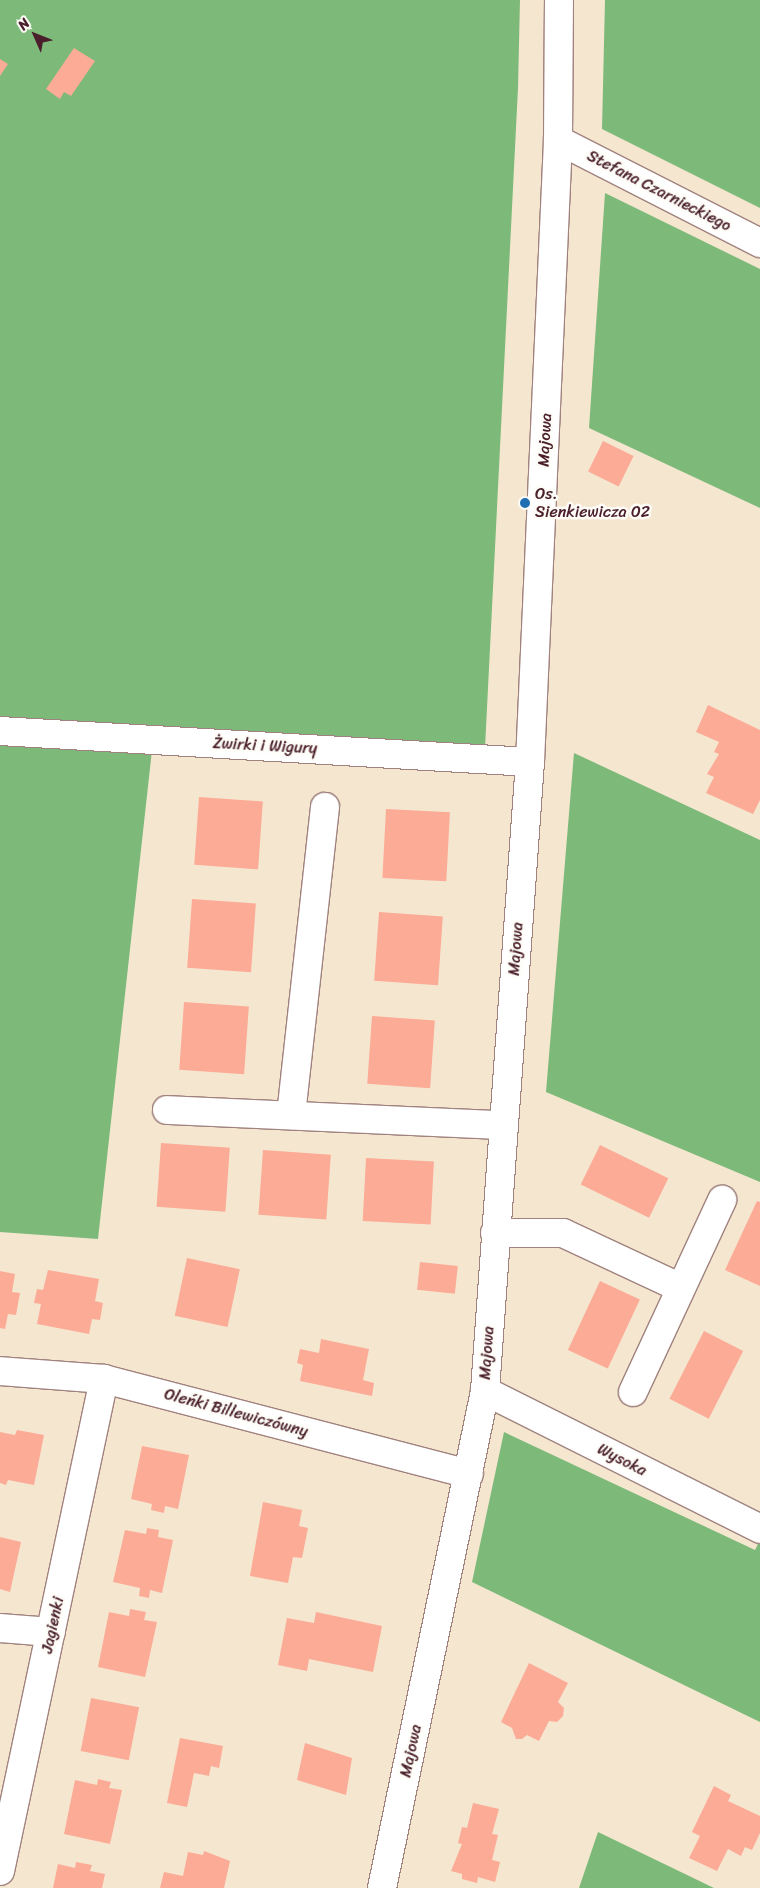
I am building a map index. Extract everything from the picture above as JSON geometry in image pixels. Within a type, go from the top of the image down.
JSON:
[{"type":"street","name":"Majowa","points":[[382,1888],[485,1391],[530,762],[558,140],[559,0]]},
{"type":"street","name":"Stefana Czarnieckiego","points":[[558,140],[760,243]]},
{"type":"street","name":"Żwirki i Wigury","points":[[0,731],[530,762]]},
{"type":"street","points":[[291,1115],[325,807]]},
{"type":"street","points":[[167,1110],[503,1125]]},
{"type":"street","points":[[633,1392],[722,1200]]},
{"type":"street","points":[[496,1233],[562,1233],[681,1288]]},
{"type":"street","name":"Oleńki Billewiczówny","points":[[0,1371],[104,1379],[469,1474]]},
{"type":"street","name":"Jagienki","points":[[0,1871],[104,1379]]},
{"type":"street","name":"Wysoka","points":[[485,1391],[760,1529]]},
{"type":"street","points":[[0,1628],[51,1632]]},
{"type":"green space","points":[[0,0],[520,0],[518,88],[485,748],[154,732],[98,1239],[0,1232]]},
{"type":"green space","points":[[605,0],[760,0],[760,208],[602,129]]},
{"type":"green space","points":[[605,193],[760,269],[760,508],[589,428]]},
{"type":"green space","points":[[574,753],[760,840],[760,1182],[546,1092]]},
{"type":"green space","points":[[504,1432],[755,1550],[760,1540],[760,1722],[472,1582]]},
{"type":"green space","points":[[598,1832],[714,1888],[579,1888]]},
{"type":"building","points":[[74,48],[95,61],[71,96],[64,92],[60,99],[46,89]]},
{"type":"building","points":[[0,59],[8,64],[0,76]]},
{"type":"building","points":[[603,441],[634,456],[619,486],[588,472]]},
{"type":"building","points":[[708,705],[760,730],[760,800],[753,814],[706,793],[714,777],[707,774],[719,754],[714,752],[719,742],[696,732]]},
{"type":"building","points":[[199,797],[263,801],[258,869],[194,865]]},
{"type":"building","points":[[386,809],[450,812],[446,881],[382,878]]},
{"type":"building","points":[[192,899],[256,903],[251,972],[187,968]]},
{"type":"building","points":[[379,912],[443,916],[438,985],[374,981]]},
{"type":"building","points":[[184,1002],[249,1007],[244,1074],[179,1070]]},
{"type":"building","points":[[372,1016],[435,1020],[430,1088],[367,1084]]},
{"type":"building","points":[[161,1143],[230,1148],[225,1212],[157,1207]]},
{"type":"building","points":[[600,1145],[668,1178],[649,1218],[581,1185]]},
{"type":"building","points":[[263,1150],[331,1155],[326,1220],[258,1215]]},
{"type":"building","points":[[366,1158],[434,1162],[431,1224],[363,1221]]},
{"type":"building","points":[[757,1201],[760,1202],[760,1286],[725,1270]]},
{"type":"building","points":[[187,1258],[240,1269],[228,1327],[175,1316]]},
{"type":"building","points":[[420,1262],[458,1266],[455,1294],[417,1290]]},
{"type":"building","points":[[48,1270],[99,1279],[95,1301],[103,1303],[100,1320],[92,1319],[89,1334],[37,1324],[41,1304],[34,1303],[37,1289],[43,1290]]},
{"type":"building","points":[[0,1271],[15,1274],[12,1292],[20,1293],[16,1315],[8,1314],[5,1329],[0,1328]]},
{"type":"building","points":[[600,1281],[640,1300],[608,1368],[568,1350]]},
{"type":"building","points":[[704,1331],[743,1351],[709,1419],[669,1399]]},
{"type":"building","points":[[321,1339],[369,1349],[363,1380],[374,1383],[372,1396],[300,1381],[303,1365],[297,1363],[300,1349],[319,1353]]},
{"type":"building","points":[[17,1430],[44,1435],[34,1485],[8,1480],[6,1485],[0,1483],[0,1432],[15,1435]]},
{"type":"building","points":[[142,1446],[189,1455],[178,1509],[165,1506],[164,1513],[151,1510],[152,1504],[131,1499]]},
{"type":"building","points":[[263,1502],[302,1510],[299,1526],[308,1528],[302,1558],[293,1557],[288,1583],[250,1576]]},
{"type":"building","points":[[147,1528],[159,1530],[158,1537],[173,1540],[162,1593],[150,1590],[149,1598],[139,1596],[140,1588],[113,1582],[125,1530],[146,1534]]},
{"type":"building","points":[[0,1537],[21,1542],[10,1592],[0,1589]]},
{"type":"building","points":[[130,1609],[146,1612],[144,1620],[157,1622],[145,1677],[98,1667],[109,1612],[129,1616]]},
{"type":"building","points":[[316,1612],[382,1626],[373,1672],[309,1659],[307,1671],[278,1665],[287,1618],[314,1623]]},
{"type":"building","points":[[529,1663],[568,1683],[558,1702],[564,1708],[563,1716],[557,1722],[549,1721],[539,1741],[527,1735],[522,1739],[516,1739],[512,1728],[501,1722]]},
{"type":"building","points":[[91,1698],[139,1707],[129,1760],[81,1751]]},
{"type":"building","points":[[180,1738],[223,1746],[219,1768],[211,1766],[209,1776],[194,1773],[187,1807],[167,1803]]},
{"type":"building","points":[[305,1743],[352,1758],[346,1795],[297,1780]]},
{"type":"building","points":[[98,1779],[111,1782],[109,1788],[122,1790],[110,1844],[64,1834],[75,1780],[97,1785]]},
{"type":"building","points":[[714,1786],[731,1795],[728,1801],[760,1816],[760,1833],[752,1850],[745,1847],[741,1856],[728,1849],[717,1871],[689,1858],[700,1836],[692,1832]]},
{"type":"building","points":[[473,1803],[499,1809],[492,1834],[498,1835],[492,1860],[500,1862],[495,1882],[478,1877],[477,1883],[462,1879],[462,1874],[451,1871],[462,1844],[458,1843],[462,1827],[467,1828]]},
{"type":"building","points":[[204,1851],[230,1861],[224,1888],[160,1888],[164,1872],[183,1876],[188,1852],[203,1855]]},
{"type":"building","points":[[76,1862],[92,1865],[90,1871],[105,1874],[102,1888],[53,1888],[58,1864],[75,1868]]},
{"type":"place","name":"Os. Sienkiewicza 02","points":[[525,503]]}]
